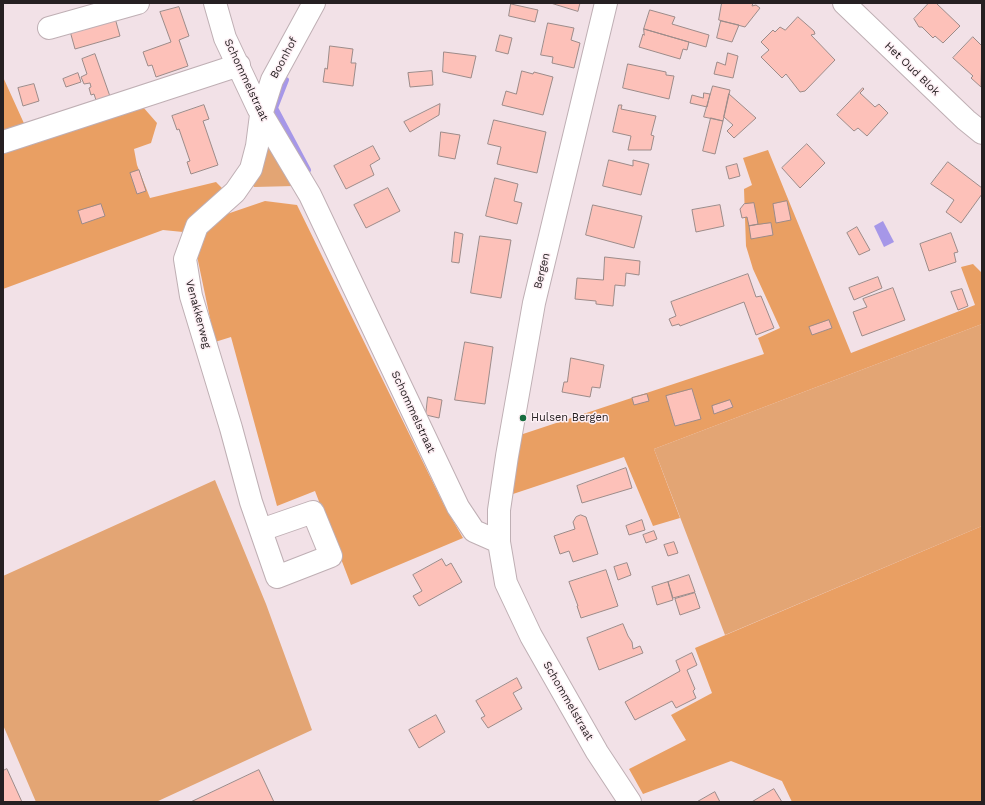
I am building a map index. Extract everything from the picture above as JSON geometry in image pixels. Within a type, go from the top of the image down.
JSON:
[{"type":"street","points":[[49,28],[138,3]]},
{"type":"street","name":"Schommelstraat","points":[[215,3],[225,38],[239,65],[261,115],[287,154],[310,195],[458,507],[474,531],[499,542],[506,583],[531,636],[597,752],[630,802]]},
{"type":"street","name":"Boonhof","points":[[261,115],[272,80],[314,3]]},
{"type":"street","name":"Bergen","points":[[499,542],[499,510],[534,303],[606,3]]},
{"type":"street","name":"Het Oud Blok","points":[[844,3],[966,120],[982,133]]},
{"type":"street","points":[[3,142],[239,65]]},
{"type":"street","name":"Venakkerweg","points":[[260,530],[191,296],[185,259],[196,226],[235,192],[251,169],[257,146],[261,115]]},
{"type":"shaded area","points":[[3,77],[27,130],[3,137]]},
{"type":"shaded area","points":[[143,107],[157,123],[151,143],[134,149],[137,165],[150,198],[216,182],[226,192],[183,232],[163,230],[3,289],[3,152]]},
{"type":"shaded area","points":[[266,142],[294,186],[254,187],[252,184]]},
{"type":"shaded area","points":[[768,150],[851,353],[975,305],[961,267],[973,264],[982,273],[982,324],[654,449],[680,518],[653,526],[624,457],[513,494],[520,435],[764,354],[758,338],[780,328],[753,269],[746,246],[744,189],[752,185],[743,158]]},
{"type":"shaded area","points":[[265,201],[297,205],[444,505],[463,538],[351,585],[315,491],[277,506],[231,337],[215,342],[197,256],[203,232],[227,214]]},
{"type":"shaded area","points":[[883,221],[894,242],[884,247],[874,226]]},
{"type":"shaded area","points":[[982,324],[982,526],[725,635],[654,449]]},
{"type":"shaded area","points":[[215,480],[266,604],[312,730],[156,802],[36,802],[3,725],[3,576]]},
{"type":"shaded area","points":[[982,526],[982,802],[792,802],[782,781],[731,761],[643,794],[629,769],[686,740],[671,715],[712,693],[695,648]]},
{"type":"building","points":[[551,3],[580,3],[578,11]]},
{"type":"building","points":[[722,3],[753,3],[752,6],[756,5],[760,8],[745,27],[719,20]]},
{"type":"building","points":[[929,3],[936,3],[960,26],[943,43],[935,36],[933,38],[922,27],[919,27],[914,19]]},
{"type":"building","points":[[511,4],[538,10],[535,22],[509,16]]},
{"type":"building","points":[[179,7],[189,36],[179,40],[188,66],[156,77],[152,65],[148,66],[143,52],[171,42],[160,12]]},
{"type":"building","points":[[650,10],[675,17],[672,24],[709,35],[706,47],[644,29]]},
{"type":"building","points":[[798,17],[814,31],[815,34],[811,35],[835,60],[805,91],[800,92],[786,74],[782,78],[761,57],[769,50],[761,42],[773,30],[775,32],[780,27],[785,30]]},
{"type":"building","points":[[115,18],[120,36],[75,49],[70,31]]},
{"type":"building","points":[[721,21],[739,25],[732,42],[717,38]]},
{"type":"building","points":[[548,23],[574,28],[571,40],[580,43],[574,68],[552,63],[553,57],[541,55]]},
{"type":"building","points":[[644,29],[689,42],[687,50],[683,49],[680,59],[639,47],[643,34],[644,35]]},
{"type":"building","points":[[500,35],[512,38],[508,54],[496,51]]},
{"type":"building","points":[[973,37],[982,46],[981,87],[971,78],[973,76],[953,58]]},
{"type":"building","points":[[330,46],[353,49],[351,63],[356,63],[353,86],[323,82],[325,68],[327,69]]},
{"type":"building","points":[[444,52],[476,56],[471,78],[443,72]]},
{"type":"building","points":[[728,53],[738,56],[733,78],[714,74],[717,62],[725,65]]},
{"type":"building","points":[[95,54],[112,102],[98,106],[94,94],[91,95],[89,88],[91,87],[90,83],[84,84],[81,77],[87,74],[82,59]]},
{"type":"building","points":[[628,64],[666,72],[666,75],[674,76],[669,99],[623,88]]},
{"type":"building","points":[[432,71],[433,85],[410,87],[408,73]]},
{"type":"building","points":[[522,71],[533,74],[534,72],[553,77],[543,115],[502,105],[506,91],[516,94]]},
{"type":"building","points":[[78,73],[81,82],[66,87],[63,79]]},
{"type":"building","points":[[34,84],[39,101],[23,106],[18,88]]},
{"type":"building","points":[[713,86],[730,90],[723,121],[704,117]]},
{"type":"building","points":[[863,88],[864,89],[860,93],[875,107],[879,104],[888,113],[867,136],[858,128],[854,131],[837,115]]},
{"type":"building","points":[[704,93],[710,94],[707,107],[690,103],[692,95],[703,98]]},
{"type":"building","points":[[729,94],[756,118],[734,138],[727,131],[733,125],[724,117]]},
{"type":"building","points":[[440,104],[439,115],[410,132],[404,122]]},
{"type":"building","points":[[204,105],[209,119],[203,121],[218,165],[191,174],[187,162],[190,161],[179,129],[177,130],[172,116]]},
{"type":"building","points":[[619,105],[622,105],[621,109],[656,116],[651,135],[654,136],[651,150],[628,150],[631,136],[613,132]]},
{"type":"building","points":[[711,118],[723,121],[715,154],[703,151]]},
{"type":"building","points":[[494,120],[546,132],[537,173],[497,164],[501,147],[488,144]]},
{"type":"building","points":[[441,132],[460,135],[455,159],[439,156]]},
{"type":"building","points":[[807,144],[825,163],[800,188],[782,168]]},
{"type":"building","points":[[373,146],[380,159],[370,165],[374,175],[346,189],[334,166]]},
{"type":"building","points":[[609,160],[633,166],[633,160],[649,164],[641,195],[603,186]]},
{"type":"building","points":[[948,162],[982,188],[982,194],[961,223],[946,212],[954,200],[931,184]]},
{"type":"building","points":[[737,164],[740,176],[729,179],[726,167]]},
{"type":"building","points":[[139,170],[146,191],[137,194],[130,173]]},
{"type":"building","points":[[495,178],[518,184],[514,201],[522,203],[517,224],[486,216]]},
{"type":"building","points":[[388,188],[400,211],[366,228],[354,205]]},
{"type":"building","points":[[787,201],[791,220],[776,223],[773,204]]},
{"type":"building","points":[[754,203],[758,224],[749,226],[747,217],[742,218],[740,209],[744,204]]},
{"type":"building","points":[[101,204],[105,216],[82,224],[78,211]]},
{"type":"building","points":[[593,205],[642,216],[634,248],[586,235]]},
{"type":"building","points":[[720,205],[724,226],[696,232],[692,210]]},
{"type":"building","points":[[771,223],[773,235],[751,239],[749,226]]},
{"type":"building","points":[[857,227],[870,250],[859,255],[847,233]]},
{"type":"building","points":[[455,232],[463,234],[459,263],[452,262]]},
{"type":"building","points":[[951,233],[958,252],[954,253],[956,262],[929,271],[920,244]]},
{"type":"building","points":[[480,236],[511,240],[501,298],[471,293]]},
{"type":"building","points":[[605,257],[640,261],[639,275],[626,273],[625,286],[615,285],[613,306],[596,304],[596,301],[575,299],[577,278],[603,280]]},
{"type":"building","points":[[748,274],[756,297],[761,296],[774,328],[756,335],[744,302],[680,326],[679,324],[672,326],[669,319],[676,316],[671,302]]},
{"type":"building","points":[[878,277],[882,288],[854,300],[849,288]]},
{"type":"building","points":[[893,288],[905,320],[862,336],[853,312],[867,307],[863,299]]},
{"type":"building","points":[[962,289],[968,306],[958,310],[951,292]]},
{"type":"building","points":[[829,320],[832,328],[812,335],[809,327]]},
{"type":"building","points":[[465,342],[493,347],[485,404],[455,400]]},
{"type":"building","points":[[571,358],[604,365],[600,388],[592,387],[590,397],[562,392],[564,382],[567,382]]},
{"type":"building","points":[[692,389],[701,419],[675,426],[666,396]]},
{"type":"building","points":[[647,394],[649,401],[634,405],[632,398]]},
{"type":"building","points":[[428,397],[442,400],[439,418],[426,415]]},
{"type":"building","points":[[730,400],[733,407],[714,414],[712,406]]},
{"type":"building","points":[[626,468],[632,488],[582,503],[577,486]]},
{"type":"building","points":[[581,515],[586,517],[598,554],[573,562],[569,551],[560,554],[554,536],[575,529],[573,522],[576,517]]},
{"type":"building","points":[[642,520],[645,530],[629,535],[626,526]]},
{"type":"building","points":[[654,531],[657,539],[646,543],[643,535]]},
{"type":"building","points":[[674,542],[678,553],[668,556],[664,545]]},
{"type":"building","points":[[442,559],[446,566],[451,563],[462,582],[419,606],[413,596],[422,591],[413,575]]},
{"type":"building","points":[[627,563],[631,575],[618,580],[614,567]]},
{"type":"building","points":[[606,570],[618,606],[581,618],[569,582]]},
{"type":"building","points":[[689,575],[695,592],[673,598],[668,582]]},
{"type":"building","points":[[668,582],[673,600],[657,605],[652,587]]},
{"type":"building","points":[[695,593],[700,608],[680,615],[675,599]]},
{"type":"building","points":[[623,624],[632,642],[633,649],[640,646],[643,653],[599,670],[587,638]]},
{"type":"building","points":[[692,653],[697,665],[687,670],[695,689],[693,691],[696,698],[676,708],[672,701],[635,720],[625,702],[680,671],[676,661]]},
{"type":"building","points":[[517,678],[522,688],[513,693],[522,709],[488,728],[481,718],[485,716],[476,701]]},
{"type":"building","points":[[436,715],[445,732],[419,748],[409,730]]},
{"type":"building","points":[[7,769],[22,802],[3,802],[3,771]]},
{"type":"building","points":[[259,770],[274,802],[191,802]]},
{"type":"building","points":[[774,789],[782,802],[752,802]]},
{"type":"building","points":[[715,792],[720,802],[697,802]]},
{"type":"waterway","points":[[286,80],[275,108],[308,170]]},
{"type":"place","name":"Hulsen Bergen","points":[[523,418]]}]
